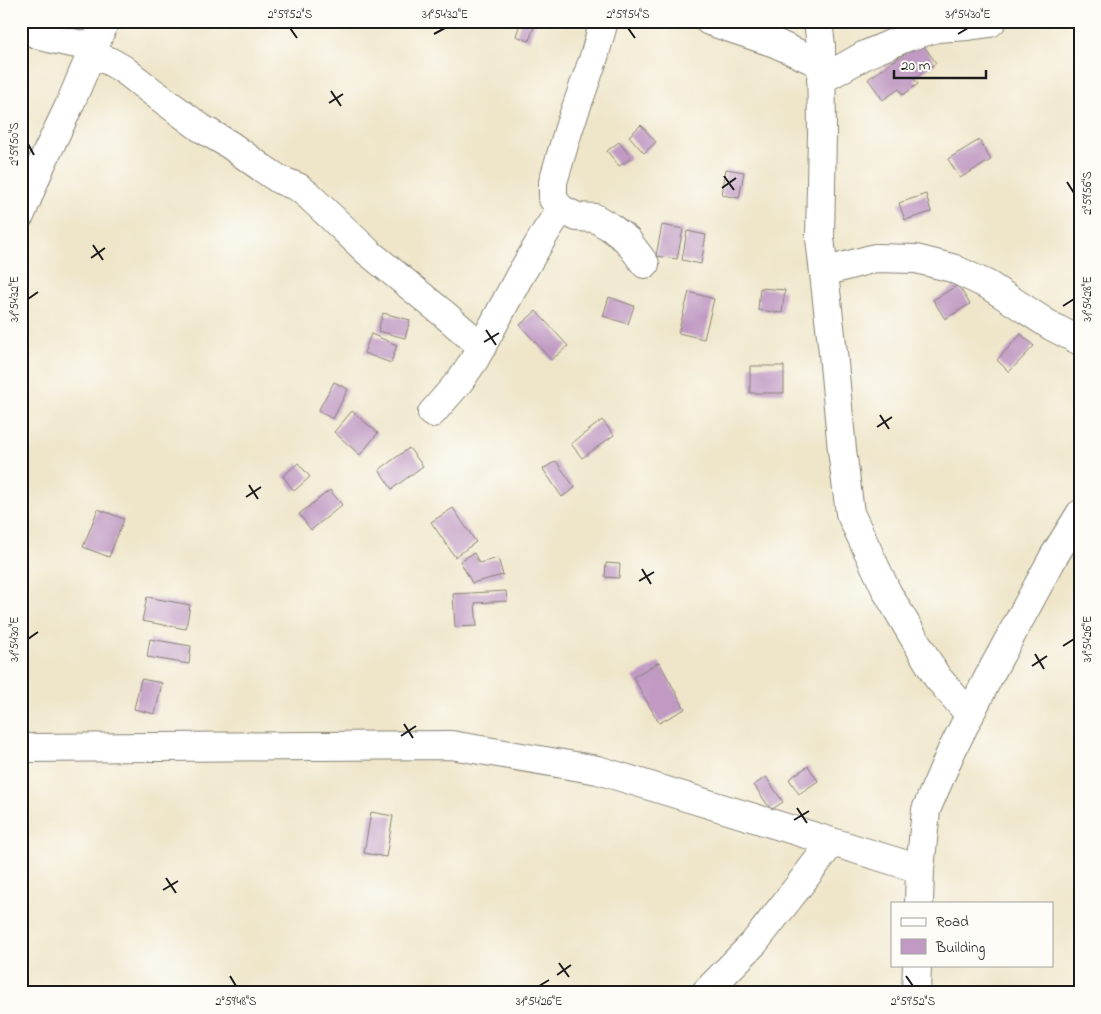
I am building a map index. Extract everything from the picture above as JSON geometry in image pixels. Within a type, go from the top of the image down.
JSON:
[{"type":"street","points":[[21,214],[41,165],[70,104],[104,21]]},
{"type":"street","points":[[604,21],[553,182],[553,199],[561,209],[577,217],[596,218],[610,226],[627,240],[645,264]]},
{"type":"street","points":[[709,21],[775,43],[821,72]]},
{"type":"street","points":[[818,21],[821,46],[822,134],[820,238],[850,513],[887,592],[937,677],[970,714]]},
{"type":"street","points":[[821,72],[907,37],[936,28],[968,26],[992,21]]},
{"type":"street","points":[[21,26],[30,32],[92,50],[124,69],[201,128],[230,145],[280,180],[298,187],[368,252],[482,347]]},
{"type":"street","points":[[432,413],[459,382],[475,359],[519,277],[561,209]]},
{"type":"street","points":[[824,272],[875,258],[916,259],[952,268],[988,285],[1051,326],[1080,341]]},
{"type":"street","points":[[919,902],[920,869],[926,810],[970,714],[1054,556],[1080,514]]},
{"type":"street","points":[[21,748],[451,745],[598,770],[920,869]]},
{"type":"street","points":[[705,993],[754,943],[832,842]]},
{"type":"street","points":[[916,993],[917,966]]},
{"type":"building","points":[[521,21],[536,21],[529,41],[516,36]]},
{"type":"building","points":[[921,42],[936,63],[914,79],[918,84],[903,95],[899,89],[883,100],[868,79]]},
{"type":"building","points":[[641,125],[656,142],[644,153],[629,136]]},
{"type":"building","points":[[979,140],[991,160],[960,178],[948,159]]},
{"type":"building","points":[[619,142],[631,158],[619,166],[607,151]]},
{"type":"building","points":[[726,169],[744,172],[739,198],[722,195]]},
{"type":"building","points":[[926,194],[931,212],[905,220],[899,203]]},
{"type":"building","points":[[662,225],[683,229],[677,259],[656,256]]},
{"type":"building","points":[[687,231],[706,235],[701,264],[682,260]]},
{"type":"building","points":[[958,285],[970,304],[945,319],[933,300]]},
{"type":"building","points":[[760,288],[785,290],[782,313],[758,310]]},
{"type":"building","points":[[689,292],[714,299],[704,339],[678,333]]},
{"type":"building","points":[[609,297],[634,306],[628,324],[603,316]]},
{"type":"building","points":[[536,311],[568,346],[551,360],[520,325]]},
{"type":"building","points":[[383,313],[410,320],[405,338],[378,331]]},
{"type":"building","points":[[371,334],[397,345],[391,363],[364,353]]},
{"type":"building","points":[[1021,334],[1034,346],[1009,372],[997,360]]},
{"type":"building","points":[[750,366],[784,366],[784,393],[750,393]]},
{"type":"building","points":[[334,382],[348,389],[333,419],[318,411]]},
{"type":"building","points":[[352,411],[378,433],[360,455],[334,432]]},
{"type":"building","points":[[602,420],[614,435],[582,458],[571,444]]},
{"type":"building","points":[[409,448],[423,466],[392,489],[379,470]]},
{"type":"building","points":[[556,461],[575,488],[562,497],[543,469]]},
{"type":"building","points":[[298,463],[310,477],[294,491],[283,476]]},
{"type":"building","points":[[330,490],[342,505],[311,530],[299,514]]},
{"type":"building","points":[[453,508],[476,542],[455,557],[431,522]]},
{"type":"building","points":[[98,509],[124,519],[109,557],[83,547]]},
{"type":"building","points":[[474,553],[479,563],[498,558],[503,575],[472,583],[460,561]]},
{"type":"building","points":[[606,563],[620,564],[619,578],[605,577]]},
{"type":"building","points":[[506,591],[507,601],[475,603],[477,626],[455,627],[453,594]]},
{"type":"building","points":[[147,597],[190,605],[186,629],[142,621]]},
{"type":"building","points":[[150,639],[191,646],[189,664],[147,657]]},
{"type":"building","points":[[659,662],[685,709],[659,723],[633,677]]},
{"type":"building","points":[[141,679],[162,683],[155,714],[134,709]]},
{"type":"building","points":[[808,766],[818,781],[799,794],[789,779]]},
{"type":"building","points":[[766,777],[783,802],[771,810],[754,785]]},
{"type":"building","points":[[371,812],[393,816],[386,857],[364,853]]}]
